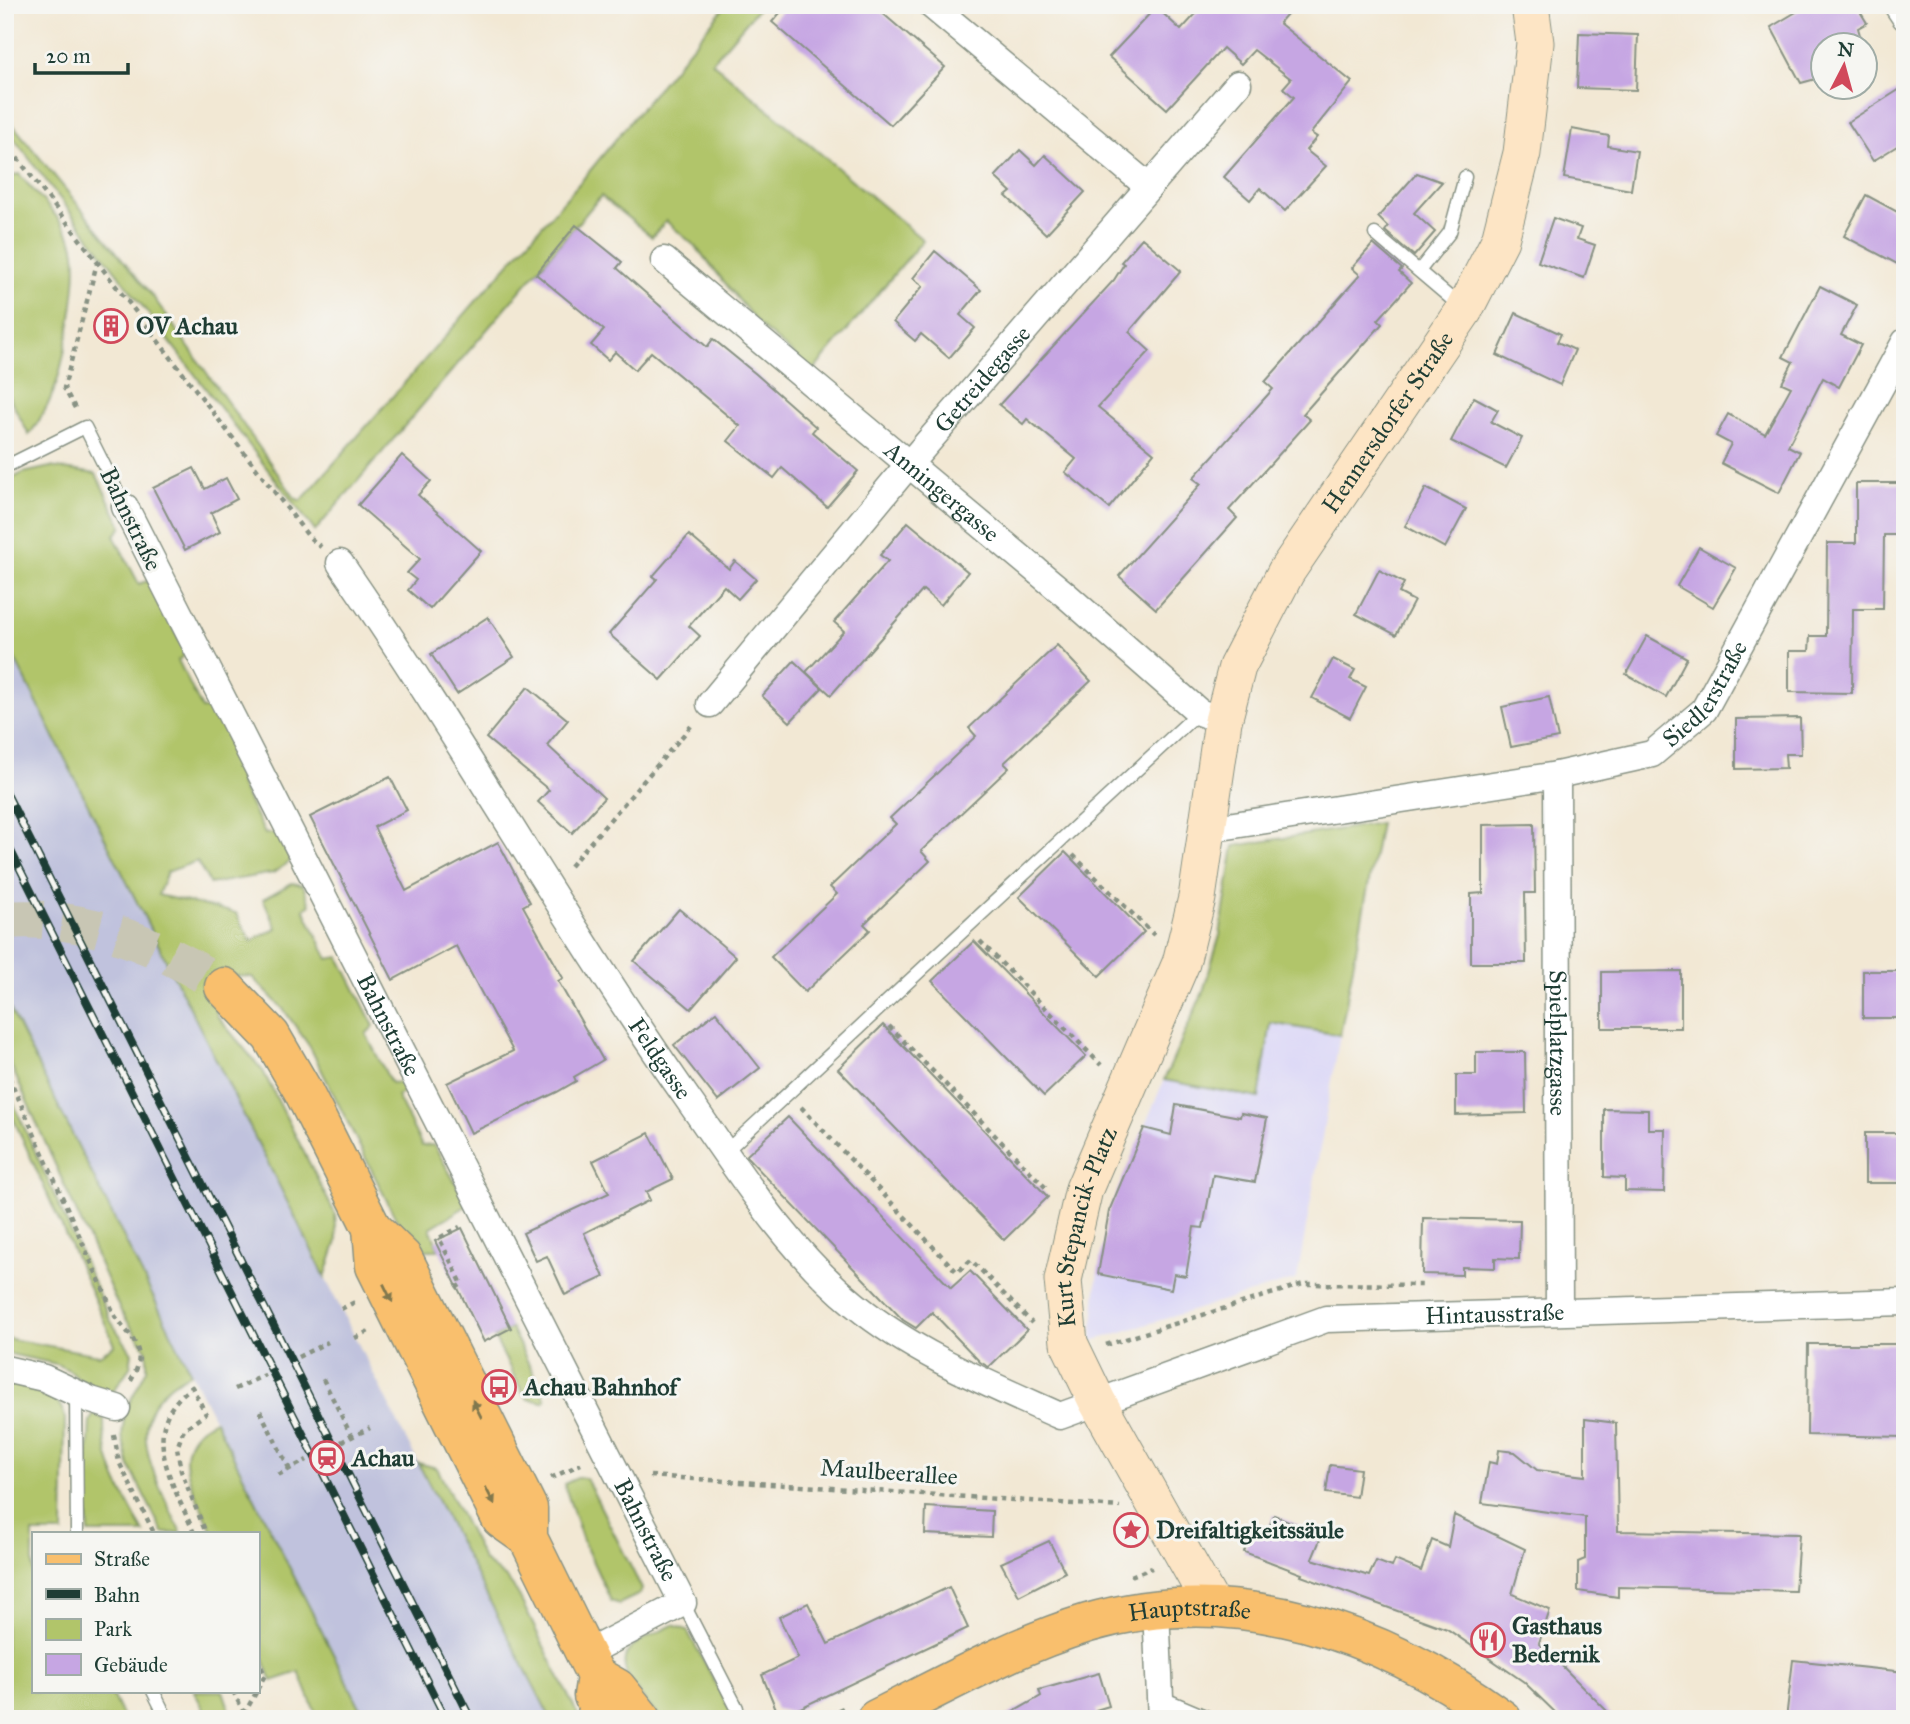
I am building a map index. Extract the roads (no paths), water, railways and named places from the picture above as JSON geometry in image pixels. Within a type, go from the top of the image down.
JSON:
[{"type":"main road","points":[[224,987],[258,1021],[282,1054],[372,1228],[402,1258],[528,1508],[528,1538],[590,1665],[593,1696],[604,1719]]},
{"type":"main road","name":"Hauptstraße","points":[[876,1719],[1057,1634],[1088,1623],[1156,1609],[1213,1606],[1293,1618],[1374,1644],[1443,1678],[1502,1719]]},
{"type":"main road","points":[[590,1665],[617,1688],[642,1719]]},
{"type":"street","name":"Hennersdorfer Straße","points":[[1208,829],[1211,717],[1286,572],[1464,310],[1500,240],[1522,153],[1535,43],[1530,5]]},
{"type":"street","points":[[1898,5],[1905,17]]},
{"type":"street","points":[[943,9],[1149,187]]},
{"type":"street","name":"Getreidegasse","points":[[710,704],[909,464],[1238,85]]},
{"type":"street","name":"Anningergasse","points":[[664,260],[1211,717]]},
{"type":"street","name":"Siedlerstraße","points":[[1208,829],[1557,775],[1652,754],[1704,710],[1905,342]]},
{"type":"street","name":"Bahnstraße","points":[[125,507],[396,1044],[485,1214],[616,1478],[683,1603],[590,1665]]},
{"type":"street","name":"Feldgasse","points":[[340,563],[386,629],[601,971],[724,1152],[797,1249],[855,1305],[936,1359],[1060,1416],[1097,1401]]},
{"type":"street","name":"Spielplatzgasse","points":[[1557,775],[1559,1311]]},
{"type":"street","name":"Kurt Stepancik-Platz","points":[[1208,829],[1197,898],[1181,962],[1084,1189],[1063,1280],[1069,1343],[1097,1401],[1213,1606]]},
{"type":"street","name":"Hintausstraße","points":[[1097,1401],[1326,1319],[1905,1302]]},
{"type":"street","points":[[5,1368],[44,1378],[76,1394],[117,1408]]},
{"type":"street","points":[[1156,1609],[1161,1708]]},
{"type":"lane","points":[[1419,271],[1450,232],[1465,177]]},
{"type":"lane","points":[[1375,233],[1464,310]]},
{"type":"lane","name":"Bahnstraße","points":[[5,467],[85,427],[125,507]]},
{"type":"lane","points":[[724,1152],[1060,842],[1211,717]]},
{"type":"lane","points":[[76,1394],[77,1532]]},
{"type":"lane","points":[[683,1603],[737,1708]]},
{"type":"lane","points":[[154,1692],[167,1719]]},
{"type":"lane","points":[[1161,1708],[1212,1719]]},
{"type":"tunnel","points":[[5,920],[35,919],[92,927],[174,958],[224,987]]},
{"type":"railway","points":[[5,790],[471,1719]]},
{"type":"railway","points":[[5,839],[446,1719]]},
{"type":"place","name":"OV Achau","points":[[111,326]]},
{"type":"place","name":"Achau Bahnhof","points":[[499,1387]]},
{"type":"place","name":"Achau","points":[[327,1458]]},
{"type":"place","name":"Dreifaltigkeitssäule","points":[[1131,1530]]},
{"type":"place","name":"Gasthaus Bedernik","points":[[1488,1640]]}]
